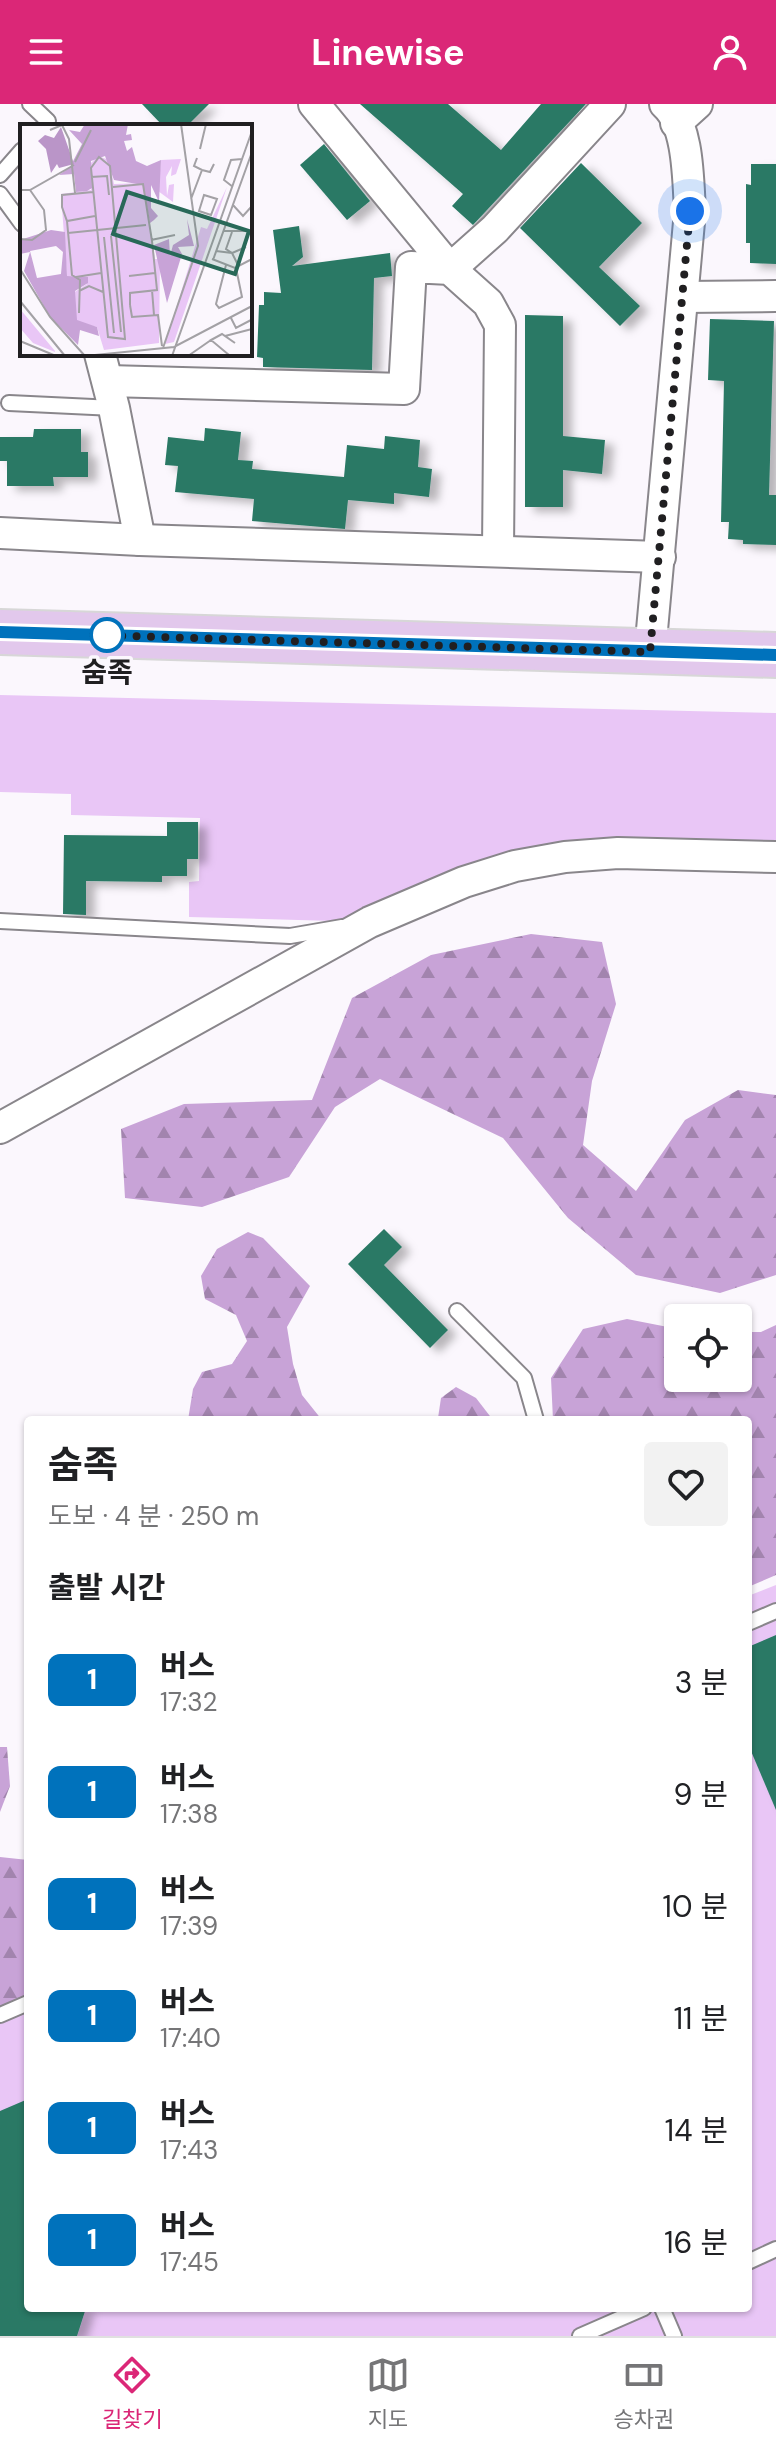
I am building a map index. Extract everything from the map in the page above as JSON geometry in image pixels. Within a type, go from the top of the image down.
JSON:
[{"type":"main road","points":[[0,632],[776,655]]},
{"type":"street","points":[[314,104],[450,269],[488,303],[500,325],[498,550]]},
{"type":"street","points":[[140,540],[108,381],[404,389],[411,267],[450,269],[495,229],[610,104]]},
{"type":"street","points":[[650,652],[690,211],[679,110]]},
{"type":"street","points":[[683,297],[776,296]]},
{"type":"street","points":[[0,533],[660,557]]},
{"type":"street","points":[[0,1128],[370,922],[464,882],[515,866],[565,857],[618,853],[776,857]]},
{"type":"lane","points":[[30,104],[48,121],[46,124]]},
{"type":"lane","points":[[0,175],[20,152]]},
{"type":"lane","points":[[0,194],[20,221]]},
{"type":"lane","points":[[9,403],[108,381]]},
{"type":"lane","points":[[0,921],[290,936],[370,922]]},
{"type":"lane","points":[[457,1311],[524,1378],[535,1416]]},
{"type":"lane","points":[[752,1621],[776,1611]]},
{"type":"lane","points":[[0,2015],[24,2005]]},
{"type":"lane","points":[[752,2260],[772,2251],[776,2268]]},
{"type":"lane","points":[[580,2336],[635,2312]]},
{"type":"lane","points":[[664,2312],[674,2336]]},
{"type":"shaded area","points":[[0,695],[776,713],[776,845],[620,841],[334,921],[189,917],[189,882],[199,881],[200,818],[71,815],[71,794],[0,792]]},
{"type":"shaded area","points":[[776,1585],[776,2336],[0,2336],[0,1999],[24,1989],[24,2312],[752,2312],[752,1594]]},
{"type":"green space","points":[[531,934],[602,942],[616,1004],[592,1081],[583,1145],[636,1191],[685,1120],[738,1090],[776,1095],[776,1275],[720,1293],[636,1275],[568,1218],[503,1138],[380,1079],[335,1107],[289,1177],[202,1207],[125,1198],[121,1129],[184,1104],[312,1100],[352,998],[431,955]]},
{"type":"green space","points":[[248,1232],[263,1238],[310,1286],[287,1327],[302,1395],[319,1416],[189,1416],[193,1389],[202,1372],[232,1364],[247,1341],[236,1315],[205,1299],[201,1276],[217,1249]]},
{"type":"green space","points":[[627,1319],[664,1326],[664,1392],[752,1392],[752,1332],[761,1332],[776,1325],[776,1575],[752,1585],[752,1416],[553,1416],[551,1378],[583,1329]]},
{"type":"green space","points":[[456,1387],[476,1398],[490,1416],[438,1416],[441,1398]]},
{"type":"green space","points":[[0,1747],[7,1747],[10,1786],[0,1812]]},
{"type":"green space","points":[[0,1857],[24,1860],[24,1997],[0,2007]]},
{"type":"building","points":[[142,104],[209,104],[189,124],[161,124]]},
{"type":"building","points":[[360,104],[448,104],[501,150],[541,104],[586,104],[473,225],[452,206],[463,194]]},
{"type":"building","points":[[324,144],[370,201],[347,220],[300,165]]},
{"type":"building","points":[[581,163],[642,223],[599,267],[640,306],[620,326],[520,228]]},
{"type":"building","points":[[751,164],[776,164],[776,264],[750,263],[750,243],[746,243],[746,184],[751,185]]},
{"type":"building","points":[[299,226],[303,257],[292,266],[390,253],[392,276],[374,278],[372,370],[263,367],[263,358],[257,357],[259,305],[264,305],[264,292],[281,293],[273,230]]},
{"type":"building","points":[[525,315],[563,316],[563,436],[605,440],[602,474],[563,470],[563,507],[525,507]]},
{"type":"building","points":[[710,319],[774,321],[769,495],[776,495],[776,545],[743,544],[743,540],[728,539],[729,522],[721,522],[724,381],[708,380]]},
{"type":"building","points":[[205,428],[241,432],[238,460],[253,461],[252,469],[344,477],[347,445],[384,449],[385,436],[420,440],[418,467],[432,469],[429,497],[394,493],[394,504],[348,500],[345,529],[252,521],[254,499],[175,492],[178,466],[165,465],[168,437],[204,441]]},
{"type":"building","points":[[34,429],[81,429],[81,452],[88,452],[88,477],[53,477],[54,486],[7,486],[7,461],[0,461],[0,437],[33,437]]},
{"type":"building","points":[[167,822],[198,822],[198,859],[187,859],[187,876],[162,876],[162,882],[86,881],[86,915],[63,914],[64,835],[167,836]]},
{"type":"building","points":[[384,1229],[402,1247],[384,1265],[448,1330],[430,1348],[348,1264]]},
{"type":"building","points":[[776,1635],[776,1810],[752,1753],[752,1645]]},
{"type":"building","points":[[24,2101],[24,2312],[85,2312],[77,2336],[0,2336],[0,2111]]},
{"type":"bus line","name":"1","points":[[0,632],[776,655]]},
{"type":"place","name":"숨족","points":[[107,635]]},
{"type":"route","points":[[107,635],[93,635],[650,652],[690,211]]}]
